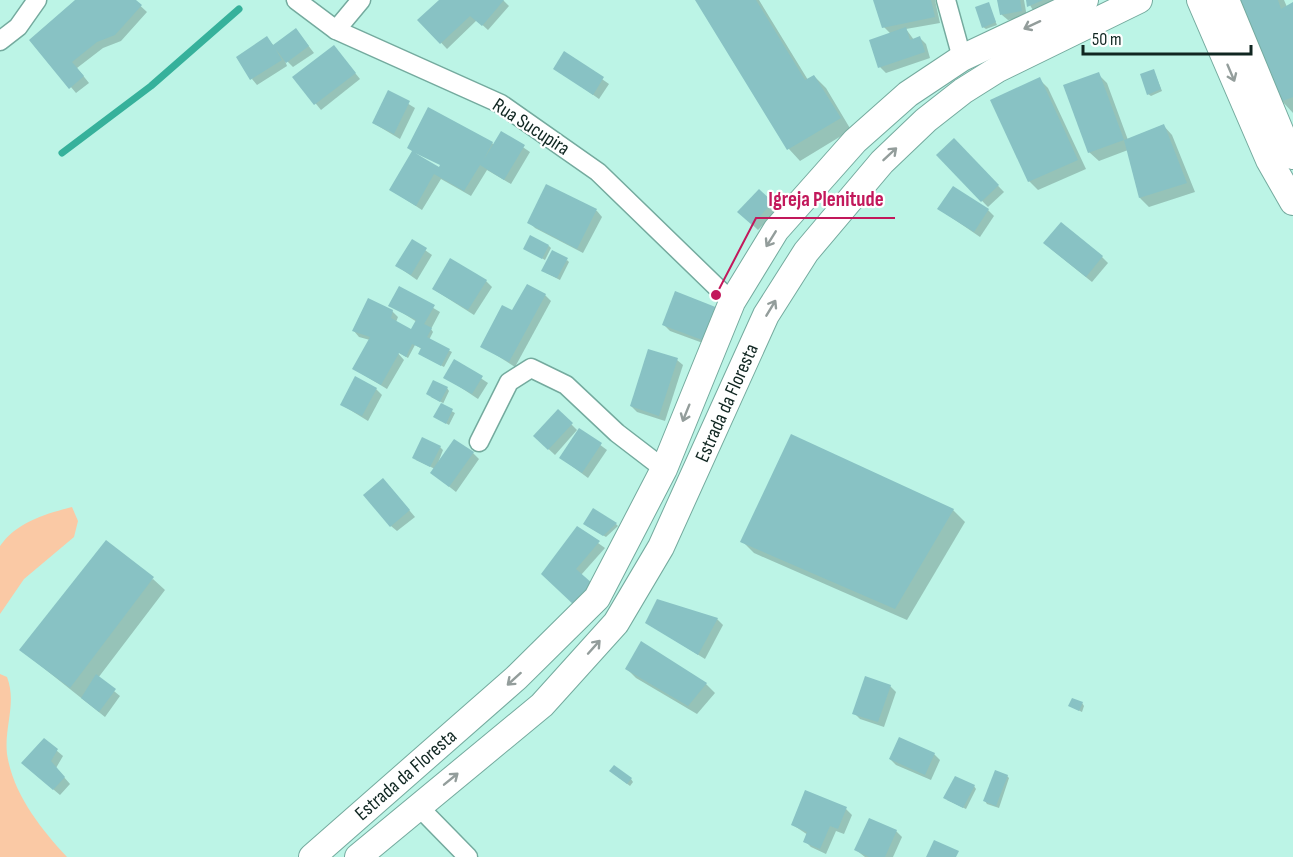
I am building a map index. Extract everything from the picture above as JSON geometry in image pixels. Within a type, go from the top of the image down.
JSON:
[{"type":"main road","name":"Estrada da Floresta","points":[[312,857],[516,678],[597,598],[664,469],[732,302],[776,230],[855,141],[908,94],[962,58],[1085,0]]},
{"type":"main road","name":"Estrada da Floresta","points":[[358,857],[542,705],[616,623],[661,547],[766,315],[806,252],[882,162],[926,120],[963,91],[998,69],[1139,0]]},
{"type":"main road","points":[[1200,0],[1269,160],[1293,202]]},
{"type":"main road","points":[[1226,0],[1284,140],[1293,156]]},
{"type":"street","points":[[0,41],[18,27],[37,0]]},
{"type":"street","name":"Rua Sucupira","points":[[296,0],[336,30],[501,104],[598,172],[732,302]]},
{"type":"street","points":[[336,30],[362,0]]},
{"type":"street","points":[[946,0],[962,58]]},
{"type":"street","points":[[479,442],[509,382],[531,368],[566,385],[617,434],[664,469]]},
{"type":"street","points":[[418,806],[468,857]]},
{"type":"shaded area","points":[[72,507],[78,521],[74,537],[24,579],[0,614],[0,546],[15,531],[32,520]]},
{"type":"shaded area","points":[[0,674],[7,677],[10,687],[11,706],[7,754],[15,783],[38,823],[67,857],[0,857]]},
{"type":"building","points":[[75,0],[136,0],[142,5],[115,35],[97,42],[72,62],[84,76],[69,89],[29,40]]},
{"type":"building","points":[[439,0],[504,0],[482,26],[470,16],[440,44],[417,20]]},
{"type":"building","points":[[695,0],[756,0],[805,80],[814,75],[841,118],[787,150]]},
{"type":"building","points":[[873,0],[931,0],[935,17],[882,28]]},
{"type":"building","points":[[997,0],[1020,0],[1022,11],[1000,15]]},
{"type":"building","points":[[1026,0],[1043,0],[1027,7]]},
{"type":"building","points":[[1226,0],[1278,0],[1281,9],[1293,2],[1293,97],[1280,102]]},
{"type":"building","points":[[989,2],[996,22],[982,28],[975,7]]},
{"type":"building","points":[[906,27],[910,40],[920,36],[925,52],[878,68],[869,40]]},
{"type":"building","points":[[296,28],[309,46],[286,63],[275,48],[282,60],[250,80],[236,57],[267,36],[273,45]]},
{"type":"building","points":[[334,45],[356,73],[314,105],[292,77]]},
{"type":"building","points":[[564,51],[604,77],[593,95],[553,69]]},
{"type":"building","points":[[1154,69],[1161,89],[1147,95],[1140,74]]},
{"type":"building","points":[[1099,72],[1124,140],[1088,153],[1063,85]]},
{"type":"building","points":[[1040,77],[1078,160],[1028,182],[990,100]]},
{"type":"building","points":[[388,90],[410,101],[394,134],[372,123]]},
{"type":"building","points":[[428,107],[493,142],[483,161],[501,131],[525,145],[504,180],[480,165],[464,191],[434,174],[416,206],[389,190],[412,151],[407,148]],"holes":[[[415,153],[440,165],[439,167]]]},
{"type":"building","points":[[1164,124],[1187,183],[1139,198],[1124,140]]},
{"type":"building","points":[[954,138],[999,185],[981,202],[936,155]]},
{"type":"building","points":[[546,184],[597,209],[577,249],[527,223]]},
{"type":"building","points":[[953,186],[989,209],[974,232],[937,209]]},
{"type":"building","points":[[759,189],[773,202],[752,225],[737,212]]},
{"type":"building","points":[[1061,222],[1103,256],[1086,277],[1043,243]]},
{"type":"building","points":[[530,235],[549,245],[542,259],[523,249]]},
{"type":"building","points":[[412,239],[427,248],[411,275],[395,266]]},
{"type":"building","points":[[552,250],[568,258],[557,278],[541,271]]},
{"type":"building","points":[[450,258],[487,280],[468,310],[432,289]]},
{"type":"building","points":[[527,284],[546,294],[509,362],[480,347],[502,305],[512,310]]},
{"type":"building","points":[[399,286],[435,305],[424,324],[432,328],[427,337],[450,349],[441,366],[418,354],[421,348],[412,344],[406,357],[399,353],[381,385],[352,369],[370,337],[352,331],[368,298],[393,310],[391,318],[411,329],[416,320],[388,306]]},
{"type":"building","points":[[675,291],[718,308],[705,341],[662,325]]},
{"type":"building","points":[[648,349],[678,358],[659,416],[630,406]]},
{"type":"building","points":[[454,359],[483,376],[472,394],[443,378]]},
{"type":"building","points":[[355,376],[377,388],[362,416],[340,405]]},
{"type":"building","points":[[433,380],[448,387],[440,402],[426,394]]},
{"type":"building","points":[[441,403],[453,409],[446,424],[433,417]]},
{"type":"building","points":[[558,409],[573,423],[548,450],[533,436]]},
{"type":"building","points":[[579,428],[602,443],[582,473],[559,458]]},
{"type":"building","points":[[791,434],[954,509],[895,609],[740,542]]},
{"type":"building","points":[[422,437],[441,446],[430,467],[412,458]]},
{"type":"building","points":[[454,439],[474,452],[449,487],[430,473]]},
{"type":"building","points":[[383,478],[410,510],[390,527],[363,495]]},
{"type":"building","points":[[593,508],[617,523],[603,536],[583,524]]},
{"type":"building","points":[[577,526],[600,541],[576,569],[593,584],[575,606],[541,574]]},
{"type":"building","points":[[106,540],[154,577],[70,688],[19,650]]},
{"type":"building","points":[[657,599],[718,618],[698,655],[645,623]]},
{"type":"building","points":[[641,641],[707,683],[688,706],[625,669]]},
{"type":"building","points":[[96,674],[116,689],[99,712],[81,698]]},
{"type":"building","points":[[865,676],[891,685],[878,722],[852,714]]},
{"type":"building","points":[[1072,698],[1083,702],[1079,711],[1068,706]]},
{"type":"building","points":[[899,737],[935,753],[925,775],[889,759]]},
{"type":"building","points":[[44,738],[58,749],[51,761],[65,777],[53,790],[21,763]]},
{"type":"building","points":[[614,765],[632,778],[627,784],[609,771]]},
{"type":"building","points":[[995,770],[1008,775],[996,806],[983,801]]},
{"type":"building","points":[[955,776],[975,785],[963,808],[943,798]]},
{"type":"building","points":[[805,790],[847,807],[838,829],[830,826],[820,849],[803,842],[807,832],[791,825]]},
{"type":"building","points":[[869,818],[897,830],[885,857],[869,857],[854,850]]},
{"type":"building","points":[[934,840],[959,851],[956,857],[926,857]]},
{"type":"waterway","points":[[62,153],[151,86],[239,9]]},
{"type":"place","name":"Igreja Plenitude","points":[[716,295]]}]
